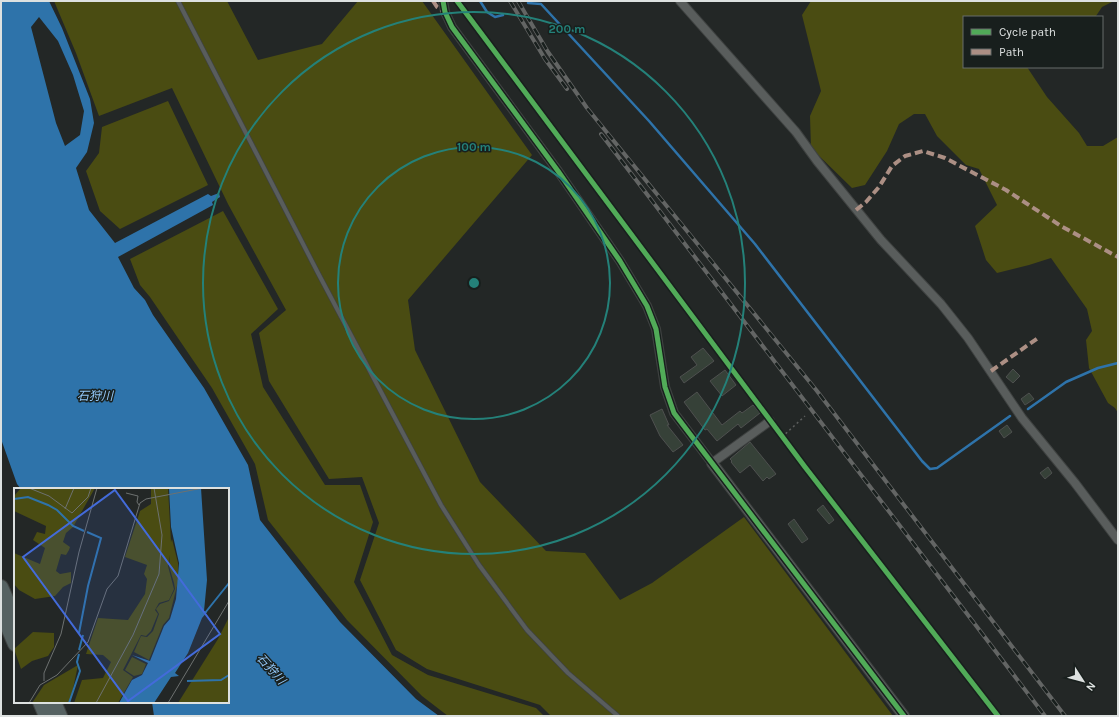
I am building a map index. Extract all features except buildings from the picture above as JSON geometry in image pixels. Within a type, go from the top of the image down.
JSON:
[{"type":"highway","points":[[1,586],[14,617]]},
{"type":"highway","points":[[1,610],[14,642]]},
{"type":"street","points":[[443,1],[445,12],[452,27],[563,178],[620,261],[647,306],[656,329],[665,387],[674,413],[904,716]]},
{"type":"street","points":[[680,1],[796,132],[817,161],[881,240],[940,304],[968,338],[1022,418],[1075,483],[1118,540]]},
{"type":"street","points":[[712,463],[770,421]]},
{"type":"lane","points":[[178,1],[318,273],[441,505],[479,565],[527,630],[568,673],[618,716]]},
{"type":"path","points":[[782,437],[805,416]]},
{"type":"path","points":[[770,421],[787,443]]},
{"type":"shaded area","points":[[54,1],[227,1],[258,60],[322,44],[358,1],[422,1],[532,155],[408,300],[415,350],[480,482],[546,551],[585,553],[620,600],[652,583],[744,517],[893,716],[551,716],[540,705],[427,669],[396,650],[360,580],[379,523],[362,477],[329,479],[269,381],[259,333],[286,310],[228,204],[172,88],[99,116],[76,53]]},
{"type":"shaded area","points":[[811,1],[1114,1],[1102,7],[1096,16],[963,16],[963,68],[1028,68],[1047,97],[1079,133],[1087,146],[1103,146],[1118,137],[1118,413],[1115,408],[1108,403],[1089,368],[1086,340],[1092,331],[1087,309],[1051,258],[997,273],[986,260],[975,226],[997,205],[979,169],[966,165],[937,136],[925,114],[914,114],[899,124],[887,151],[865,185],[852,188],[811,148],[810,116],[821,91],[802,15]]},
{"type":"shaded area","points":[[168,101],[208,185],[120,229],[100,211],[86,171],[99,153],[102,127]]},
{"type":"shaded area","points":[[223,211],[278,309],[251,334],[263,387],[325,485],[360,485],[373,522],[354,582],[392,655],[428,675],[536,708],[544,716],[448,716],[422,696],[347,620],[268,520],[255,464],[212,388],[150,297],[140,285],[130,259]]},
{"type":"water","name":"石狩川","points":[[1,1],[49,1],[62,28],[90,99],[94,123],[87,152],[76,168],[89,210],[115,243],[208,194],[211,196],[219,193],[220,197],[212,202],[213,205],[118,257],[134,288],[145,300],[153,315],[204,388],[248,465],[260,520],[340,622],[416,699],[439,716],[154,716],[152,703],[229,703],[229,488],[20,488],[17,484],[1,439]],"holes":[[[39,17],[58,41],[73,75],[84,111],[80,135],[65,146],[56,123],[31,27]]]},
{"type":"waterway","points":[[480,1],[487,12],[495,17],[503,15]]},
{"type":"waterway","points":[[528,3],[541,4],[649,121],[755,244],[922,461],[930,469],[937,468],[1010,416]]},
{"type":"waterway","points":[[1028,409],[1066,382],[1098,368],[1118,363]]},
{"type":"railway","points":[[510,1],[545,59],[567,89]]},
{"type":"railway","points":[[518,1],[548,52],[587,108],[817,391],[1065,716]]},
{"type":"railway","points":[[601,134],[1045,716]]},
{"type":"marked path","points":[[433,1],[437,7],[445,12]]},
{"type":"marked path","points":[[856,210],[866,202],[879,187],[892,166],[905,156],[923,151],[945,158],[1006,190],[1061,226],[1118,257]]},
{"type":"marked path","points":[[991,371],[1038,338]]},
{"type":"cycle path","points":[[443,1],[445,12],[452,27],[558,171],[620,261],[647,306],[656,329],[665,387],[674,413],[904,716]]},
{"type":"cycle path","points":[[457,1],[805,467],[998,716]]}]
